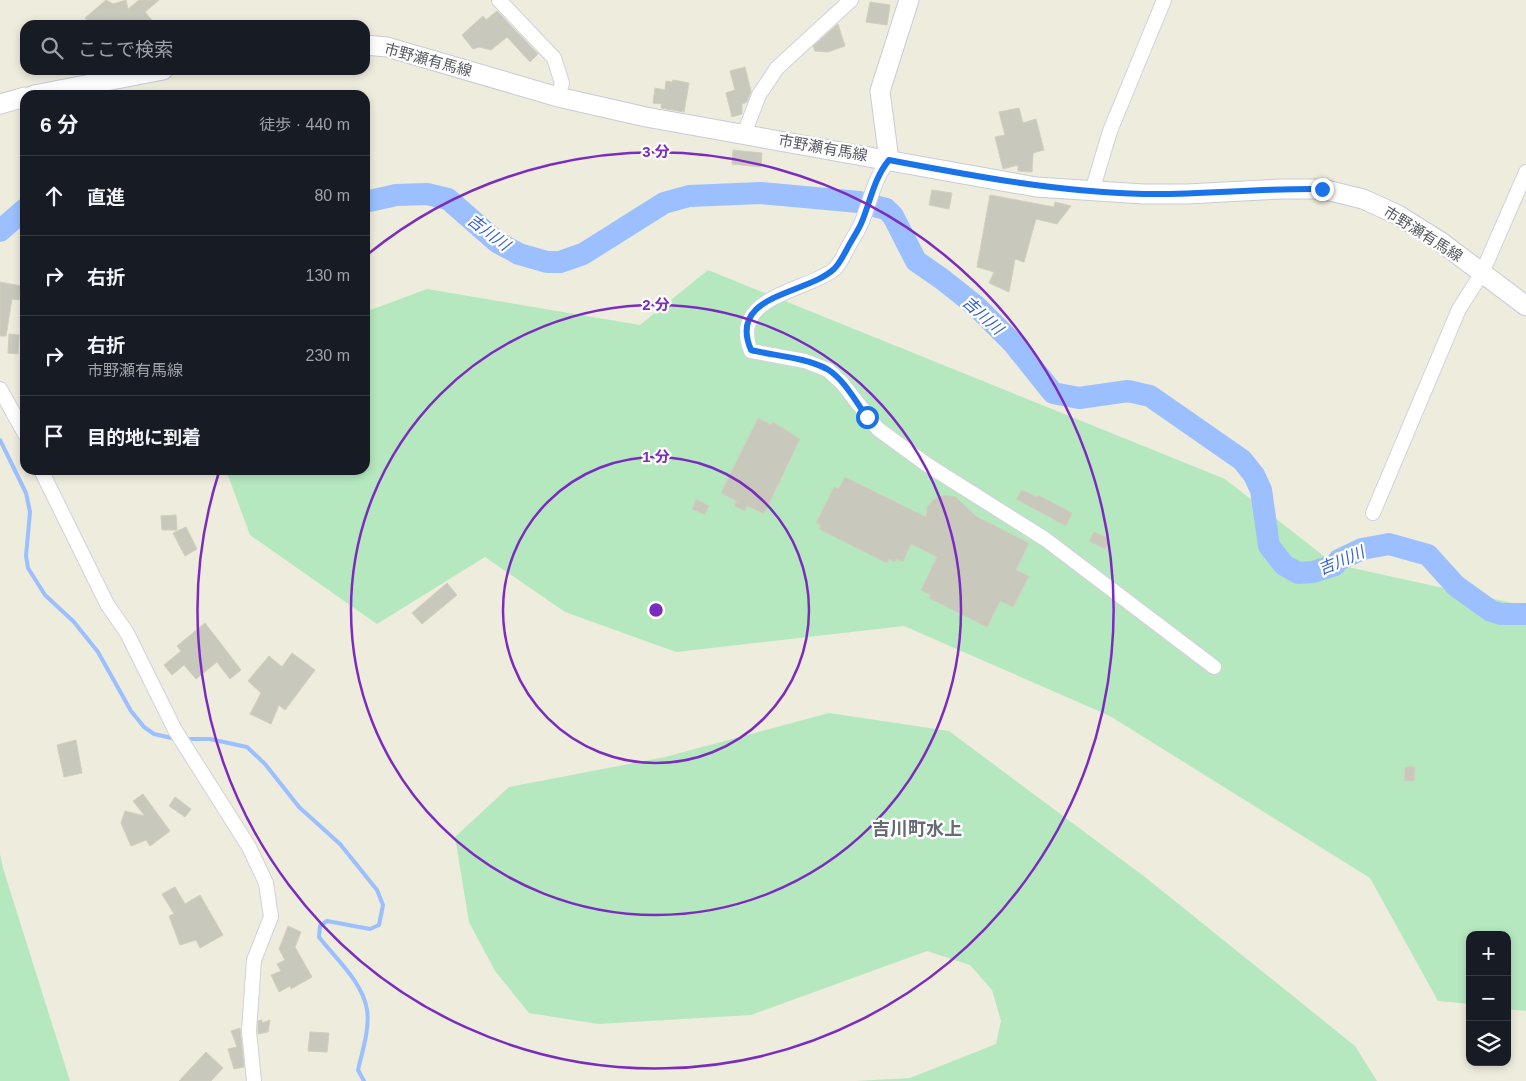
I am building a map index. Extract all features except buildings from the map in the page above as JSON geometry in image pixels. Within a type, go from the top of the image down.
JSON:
[{"type":"main road","points":[[884,166],[880,91],[909,0]]},
{"type":"main road","name":"市野瀬有馬線","points":[[370,45],[387,47],[558,97],[646,118],[744,134],[884,166],[1036,187],[1092,191],[1187,194],[1280,188],[1322,189],[1363,199],[1398,215],[1441,242],[1526,306]]},
{"type":"main road","points":[[60,90],[137,75]]},
{"type":"main road","points":[[0,104],[20,98]]},
{"type":"street","points":[[499,0],[554,58],[562,83],[558,97]]},
{"type":"street","points":[[744,134],[759,95],[777,68],[851,0]]},
{"type":"street","points":[[1092,191],[1110,131],[1164,0]]},
{"type":"street","points":[[884,166],[862,222],[833,270],[806,285],[766,301],[755,310],[748,322],[746,338],[751,350],[805,361],[828,370],[842,383],[878,429],[926,464],[1044,539],[1214,667]]},
{"type":"street","points":[[1372,513],[1459,309],[1482,273],[1526,172]]},
{"type":"street","points":[[0,389],[20,425]]},
{"type":"street","points":[[44,475],[108,604],[127,633],[175,730],[249,847],[266,883],[272,917],[267,932],[260,940],[254,960],[249,1031],[254,1081]]},
{"type":"green space","points":[[708,270],[1225,479],[1334,564],[1526,606],[1526,1011],[1511,1009],[1511,931],[1466,931],[1466,1004],[1438,1001],[1370,878],[1110,716],[904,626],[676,652],[565,612],[485,557],[377,624],[250,535],[228,475],[370,475],[370,310],[427,289],[640,325]]},
{"type":"green space","points":[[829,713],[949,731],[1145,877],[1355,1046],[1377,1081],[855,1081],[910,1078],[996,1044],[1001,1021],[992,990],[970,965],[927,951],[751,1015],[598,1024],[529,1013],[495,971],[469,922],[455,837],[509,787],[665,757]]},
{"type":"green space","points":[[0,854],[3,868],[70,1081],[0,1081]]},
{"type":"waterway","name":"吉川川","points":[[370,201],[396,195],[427,194],[448,199],[497,242],[519,254],[547,262],[560,262],[583,254],[664,203],[689,196],[761,193],[859,202],[886,209],[893,216],[916,261],[976,306],[1013,343],[1053,393],[1079,398],[1128,391],[1150,396],[1242,460],[1254,475],[1261,490],[1269,546],[1284,565],[1298,573],[1313,572],[1335,565],[1339,560],[1362,549],[1389,544],[1428,555],[1456,586],[1491,611],[1501,614],[1526,614]]},
{"type":"waterway","name":"吉川川","points":[[0,231],[20,213]]},
{"type":"waterway","points":[[0,440],[26,493],[30,512],[26,556],[28,568],[45,595],[74,622],[98,652],[131,711],[144,727],[154,734],[176,739]]},
{"type":"waterway","points":[[185,739],[210,739],[247,747],[265,764],[299,807],[340,844],[377,890],[383,905],[379,925],[370,929],[327,921],[320,926],[319,937],[348,971],[364,1000],[368,1017],[358,1070],[364,1081]]},
{"type":"district","name":"吉川町水上","points":[[917,829]]},
{"type":"route","points":[[867,417],[842,383],[828,370],[805,361],[751,350],[746,338],[748,322],[755,310],[766,301],[806,285],[833,270],[838,264],[862,222],[880,172],[889,160],[1036,187],[1092,191],[1187,194],[1280,188],[1322,189]]}]
